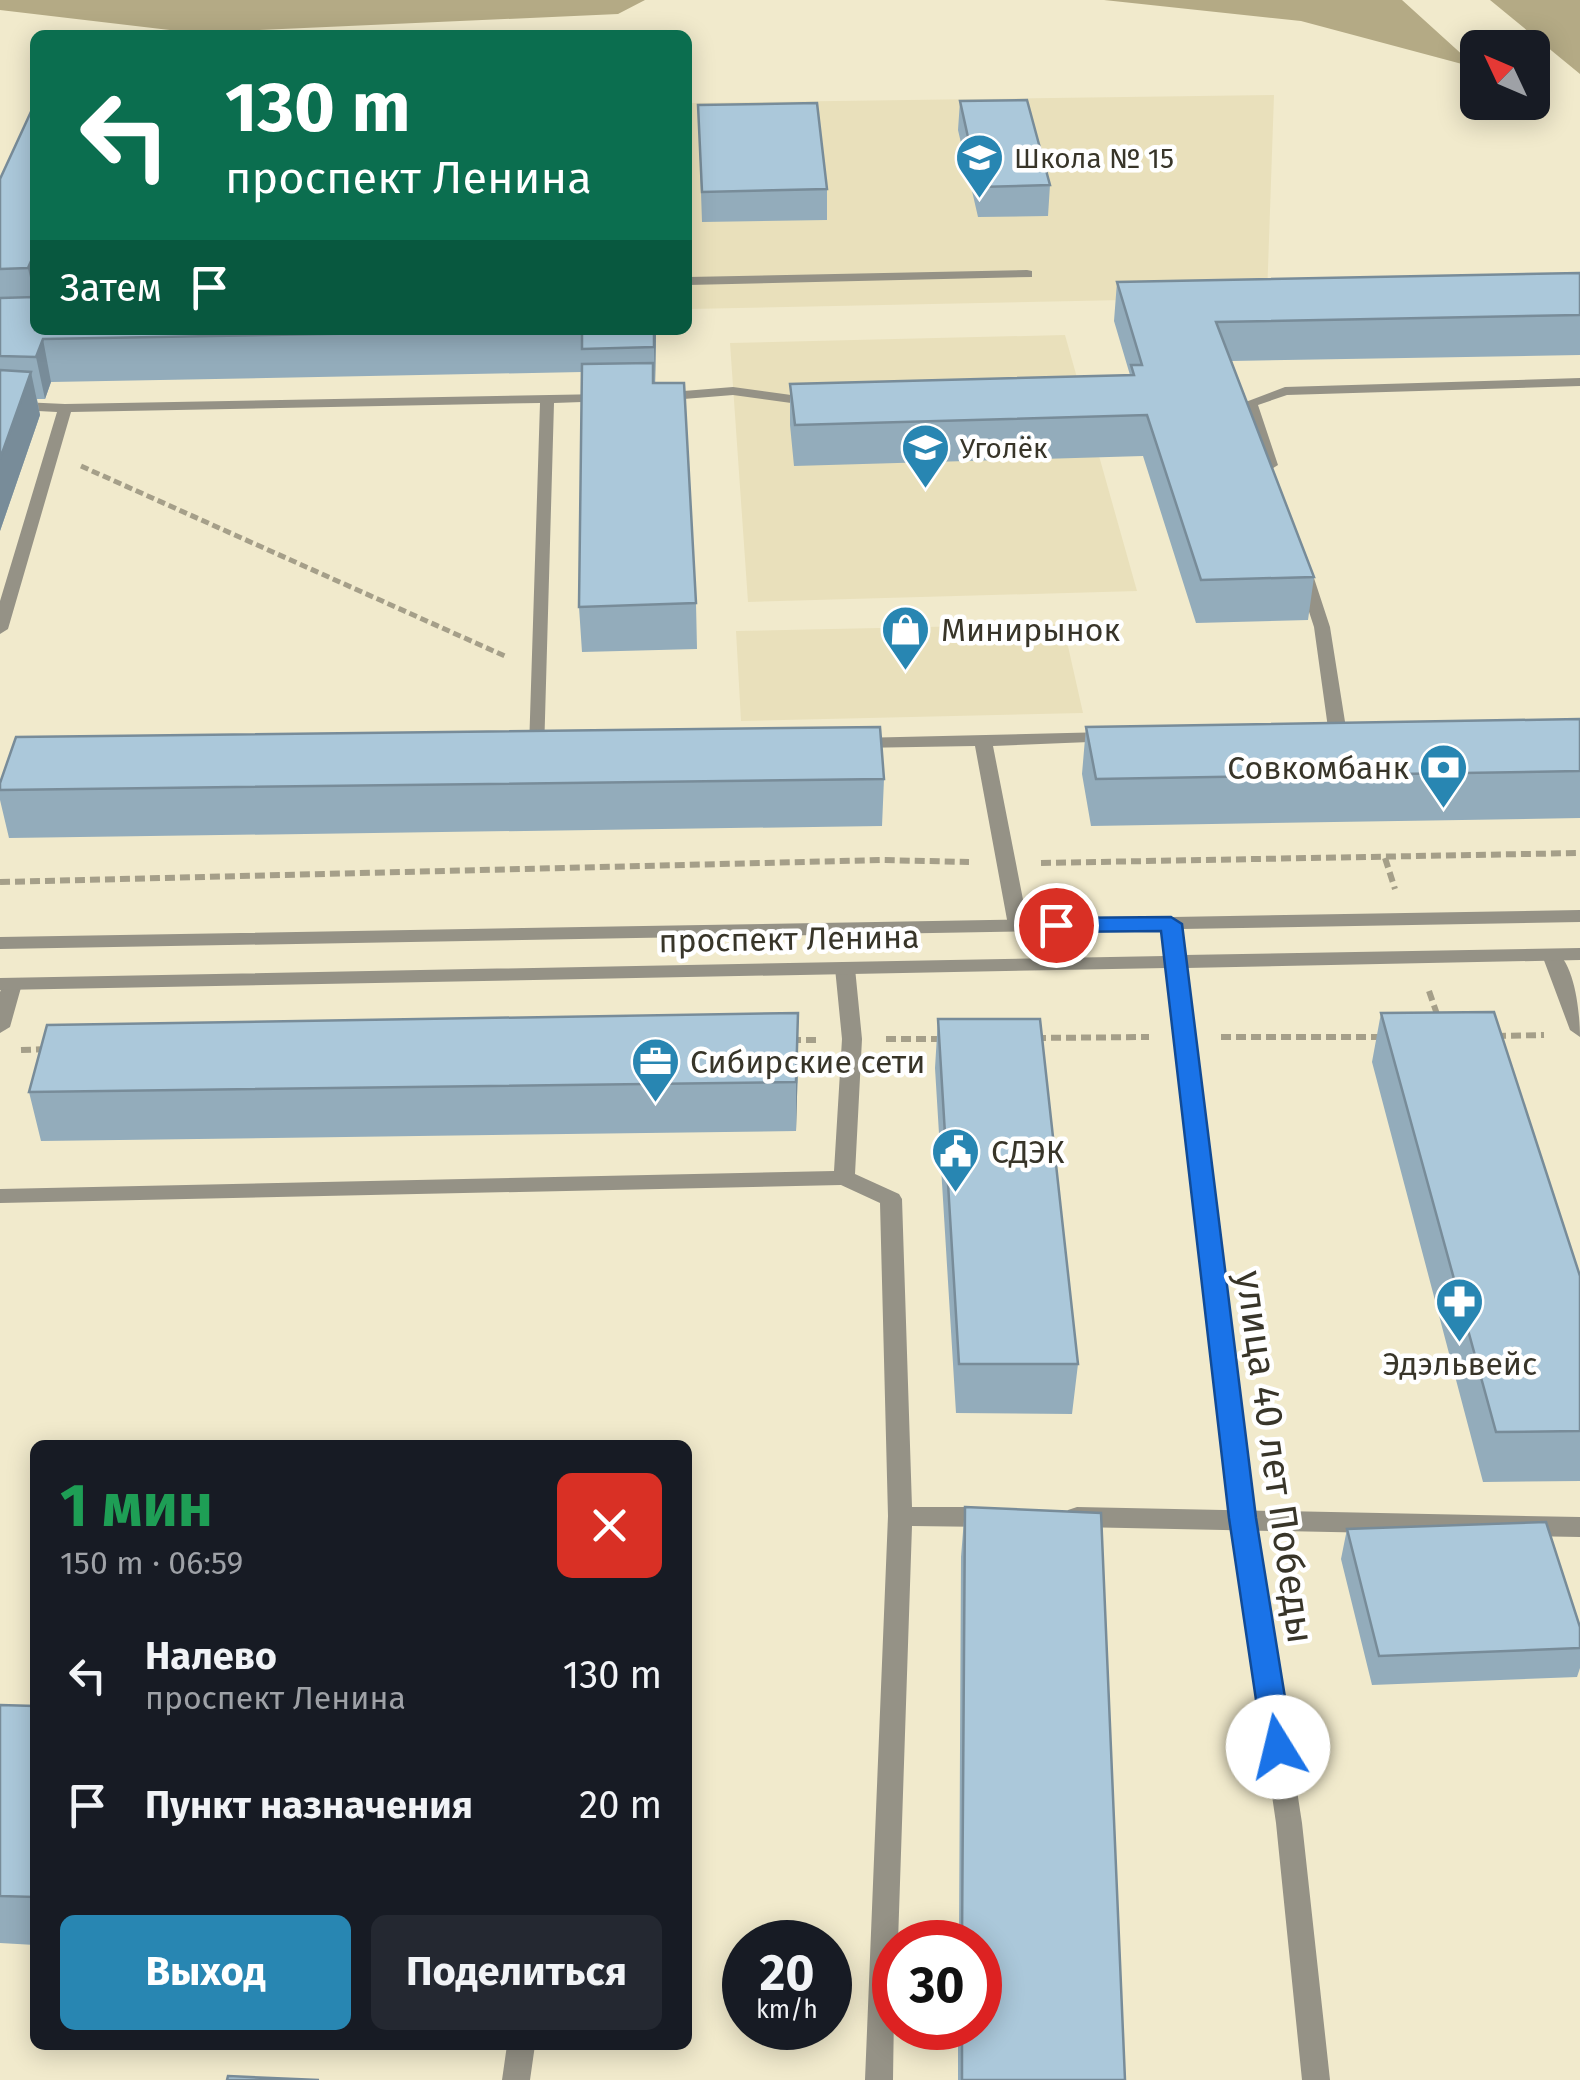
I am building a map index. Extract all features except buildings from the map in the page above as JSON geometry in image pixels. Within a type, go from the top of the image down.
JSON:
[{"type":"street","points":[[692,280],[1027,274]]},
{"type":"street","points":[[1274,477],[1250,402],[1285,391],[1580,382]]},
{"type":"street","points":[[643,398],[734,391],[801,402],[838,401]]},
{"type":"street","points":[[0,404],[65,408],[624,398]]},
{"type":"street","points":[[518,750],[548,749],[540,672],[547,399]]},
{"type":"street","points":[[0,629],[65,408]]},
{"type":"street","points":[[1298,552],[1322,626],[1336,728]]},
{"type":"street","points":[[828,744],[1120,736]]},
{"type":"street","points":[[983,741],[1018,926]]},
{"type":"street","name":"проспект Ленина","points":[[0,943],[1580,916]]},
{"type":"street","name":"улица 40 лет Победы","points":[[1171,924],[1243,1518],[1289,1823],[1316,2080]]},
{"type":"street","name":"проспект Ленина","points":[[6,984],[1580,954]]},
{"type":"street","points":[[1552,955],[1570,1032]]},
{"type":"street","points":[[844,1178],[852,1039],[845,968]]},
{"type":"street","points":[[0,1028],[6,984]]},
{"type":"street","points":[[0,1196],[844,1178],[891,1200],[900,1516],[879,2080]]},
{"type":"street","points":[[900,1516],[1014,1517]]},
{"type":"street","points":[[1052,1517],[1580,1527]]},
{"type":"street","points":[[516,2080],[520,2050]]},
{"type":"path","points":[[54,454],[540,672]]},
{"type":"path","points":[[0,882],[843,861],[1580,854]]},
{"type":"path","points":[[1483,1036],[1570,1032]]},
{"type":"path","points":[[1028,1038],[1404,1037]]},
{"type":"path","points":[[773,1040],[950,1038]]},
{"type":"path","points":[[20,1050],[60,1049]]},
{"type":"shaded area","points":[[0,0],[645,0],[618,14],[262,30],[170,30],[0,10]]},
{"type":"shaded area","points":[[1104,0],[1402,0],[1460,53],[1460,63],[1301,21]]},
{"type":"shaded area","points":[[1490,0],[1580,0],[1580,74],[1550,49],[1550,30],[1526,30]]},
{"type":"shaded area","name":"Школа № 15","points":[[1274,95],[1267,297],[692,309],[692,103]]},
{"type":"shaded area","name":"Уголёк","points":[[1065,335],[1137,591],[748,602],[730,343]]},
{"type":"shaded area","name":"Минирынок","points":[[1063,624],[1083,713],[741,721],[736,631]]},
{"type":"place","name":"Школа № 15","points":[[979,200]]},
{"type":"place","name":"Уголёк","points":[[925,490]]},
{"type":"place","name":"Минирынок","points":[[906,672]]},
{"type":"place","name":"Совкомбанк","points":[[1444,810]]},
{"type":"place","name":"Сибирские сети","points":[[655,1104]]},
{"type":"place","name":"СДЭК","points":[[956,1194]]},
{"type":"place","name":"Эдэльвейс","points":[[1460,1344]]},
{"type":"route","points":[[1056,925],[1171,924],[1243,1518],[1278,1747]]}]
